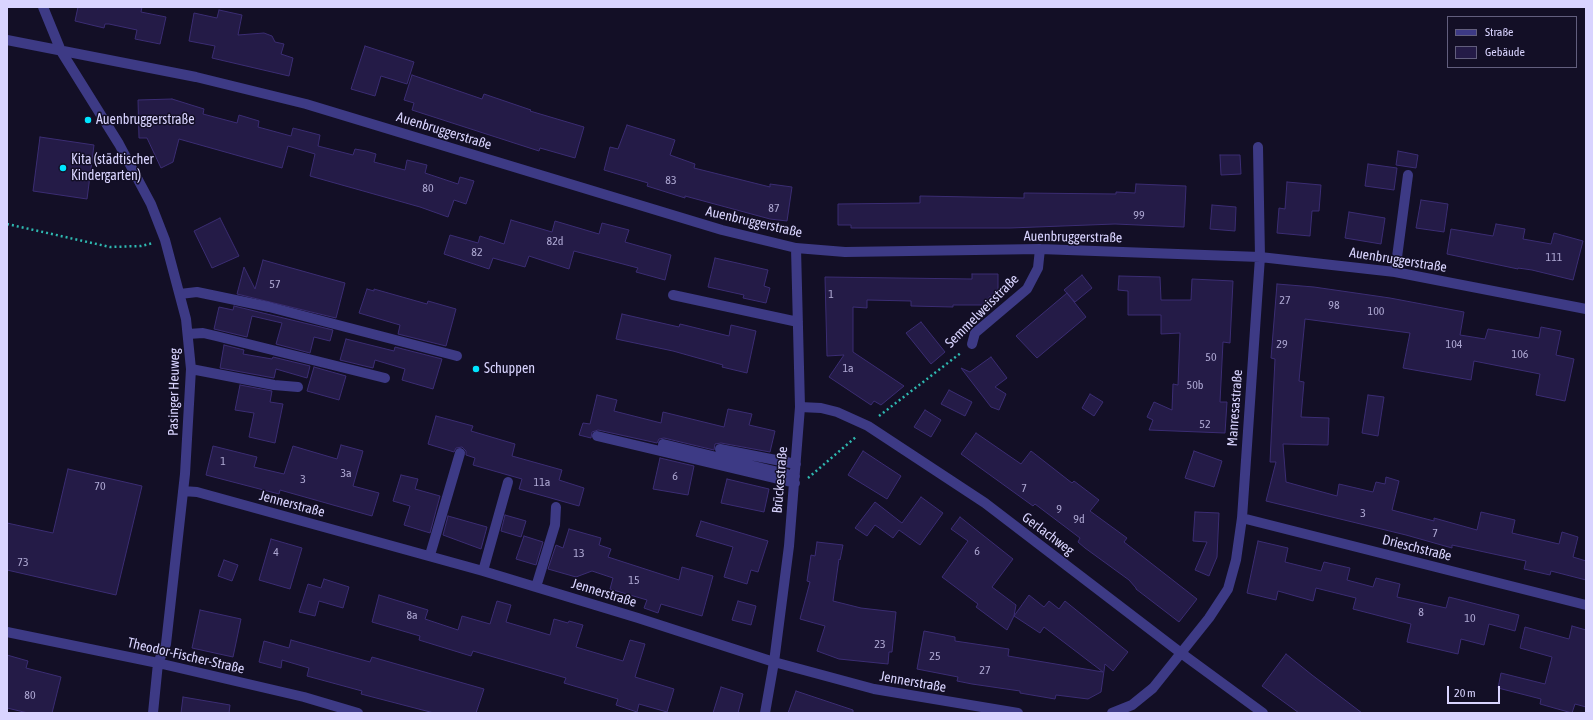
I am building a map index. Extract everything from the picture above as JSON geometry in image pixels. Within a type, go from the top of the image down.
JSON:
[{"type":"street","name":"Pasinger Heuweg","points":[[43,7],[61,50],[119,144],[151,204],[165,240],[180,294],[188,334],[191,369],[184,491],[166,644],[158,663],[153,713]]},
{"type":"street","name":"Auenbruggerstraße","points":[[7,40],[196,77],[306,104],[722,230],[796,248],[845,252],[1040,249],[1260,257],[1395,272],[1586,309]]},
{"type":"street","name":"Manresastraße","points":[[1180,653],[1209,618],[1228,589],[1236,560],[1242,518],[1260,257],[1258,147]]},
{"type":"street","points":[[1395,272],[1408,175]]},
{"type":"street","name":"Brückestraße","points":[[765,713],[774,662],[795,483],[800,407],[796,248]]},
{"type":"street","name":"Semmelweisstraße","points":[[972,344],[975,333],[1027,289],[1038,268],[1040,249]]},
{"type":"street","points":[[180,294],[196,292],[269,307],[457,356]]},
{"type":"street","points":[[673,295],[798,322]]},
{"type":"street","points":[[188,334],[210,334],[385,378]]},
{"type":"street","points":[[191,369],[274,385],[298,387]]},
{"type":"street","name":"Gerlachweg","points":[[800,407],[821,408],[837,412],[868,426],[985,504],[1180,653],[1261,712]]},
{"type":"street","points":[[597,436],[795,483]]},
{"type":"street","points":[[663,444],[795,483]]},
{"type":"street","points":[[720,449],[796,464]]},
{"type":"street","points":[[430,556],[460,453]]},
{"type":"street","points":[[483,571],[508,482]]},
{"type":"street","name":"Jennerstraße","points":[[184,491],[197,492],[483,571],[638,618],[774,662],[874,689],[1018,713]]},
{"type":"street","points":[[536,587],[555,525],[556,507]]},
{"type":"street","name":"Drieschstraße","points":[[1242,518],[1586,604]]},
{"type":"street","name":"Theodor-Fischer-Straße","points":[[7,632],[158,663],[304,697],[358,713]]},
{"type":"street","points":[[1112,713],[1132,705],[1153,688],[1180,653]]},
{"type":"path","points":[[7,224],[110,247],[142,246],[165,240]]},
{"type":"path","name":"Semmelweisstraße","points":[[795,483],[972,344]]},
{"type":"building","points":[[78,7],[142,7],[141,12],[166,17],[160,44],[135,39],[137,30],[109,24],[105,24],[104,28],[75,21]]},
{"type":"building","points":[[219,10],[242,15],[238,35],[264,33],[272,36],[275,42],[284,44],[281,54],[293,58],[289,76],[212,58],[215,46],[189,41],[194,13],[217,18]]},
{"type":"building","points":[[365,46],[414,62],[407,84],[381,76],[375,96],[351,89]]},
{"type":"building","points":[[412,75],[482,99],[484,94],[531,110],[530,111],[584,127],[575,158],[540,148],[539,151],[412,110],[414,103],[404,100]]},
{"type":"building","points":[[172,99],[204,109],[203,114],[237,123],[239,115],[259,121],[258,127],[291,136],[293,128],[320,135],[318,146],[353,155],[355,149],[366,151],[376,154],[374,162],[405,170],[407,160],[427,165],[425,173],[458,184],[460,177],[474,181],[466,204],[454,200],[448,217],[420,207],[310,176],[315,154],[288,146],[282,168],[179,139],[173,162],[161,168],[147,138],[139,138],[138,100]]},
{"type":"building","points":[[627,125],[675,140],[670,155],[695,164],[694,168],[770,187],[770,184],[792,187],[787,221],[770,219],[685,196],[685,198],[647,186],[648,183],[604,170],[610,147],[618,149]]},
{"type":"building","name":"Kita (städtischer Kindergarten)","points":[[40,137],[94,145],[87,199],[33,191]]},
{"type":"building","points":[[1398,151],[1418,155],[1416,168],[1396,165]]},
{"type":"building","points":[[1220,155],[1240,155],[1241,174],[1221,175]]},
{"type":"building","points":[[1368,164],[1397,168],[1394,190],[1365,186]]},
{"type":"building","points":[[1287,182],[1321,185],[1319,211],[1312,211],[1310,236],[1277,233],[1279,208],[1285,209]]},
{"type":"building","points":[[1136,184],[1186,186],[1184,227],[1115,224],[1010,228],[851,228],[851,225],[838,225],[838,204],[920,203],[920,196],[1024,198],[1024,193],[1135,193]]},
{"type":"building","points":[[1421,200],[1448,204],[1444,232],[1416,228]]},
{"type":"building","points":[[1212,205],[1236,207],[1235,231],[1210,229]]},
{"type":"building","points":[[1349,212],[1385,218],[1381,244],[1345,238]]},
{"type":"building","points":[[220,218],[239,256],[212,268],[194,231]]},
{"type":"building","points":[[511,220],[552,232],[555,221],[599,234],[602,223],[629,230],[625,242],[671,255],[665,280],[636,272],[638,268],[574,251],[569,269],[529,256],[525,267],[493,258],[489,269],[444,254],[450,235],[478,243],[480,236],[504,244]]},
{"type":"building","points":[[1496,224],[1525,229],[1523,239],[1551,244],[1554,233],[1583,241],[1573,280],[1532,270],[1518,269],[1447,254],[1451,229],[1493,236]]},
{"type":"building","points":[[715,258],[768,270],[764,286],[770,288],[766,303],[743,298],[744,295],[708,287]]},
{"type":"building","points":[[263,260],[345,283],[336,318],[237,294],[244,267],[255,289]]},
{"type":"building","points":[[972,274],[998,274],[998,297],[989,297],[989,305],[953,305],[953,307],[911,306],[911,301],[867,300],[867,308],[853,307],[853,352],[904,386],[881,405],[874,401],[871,405],[829,377],[844,355],[827,356],[825,277],[972,279]]},
{"type":"building","points":[[1082,275],[1092,288],[1075,302],[1064,290]]},
{"type":"building","points":[[1119,276],[1160,277],[1161,300],[1191,300],[1192,279],[1233,281],[1230,343],[1223,342],[1220,402],[1227,402],[1225,433],[1149,430],[1153,420],[1147,417],[1154,402],[1172,410],[1173,384],[1178,385],[1180,333],[1161,334],[1161,315],[1128,315],[1128,291],[1118,290]]},
{"type":"building","points":[[1277,284],[1314,287],[1390,298],[1464,312],[1460,335],[1485,339],[1488,329],[1539,338],[1541,327],[1561,331],[1556,355],[1574,359],[1565,401],[1536,395],[1540,374],[1474,361],[1471,380],[1403,368],[1410,333],[1305,319],[1299,381],[1304,382],[1301,417],[1329,418],[1328,445],[1283,444],[1286,482],[1337,496],[1339,484],[1373,492],[1376,482],[1385,484],[1386,477],[1399,481],[1392,510],[1434,521],[1434,518],[1477,530],[1481,512],[1515,520],[1512,533],[1559,544],[1562,532],[1578,537],[1573,557],[1586,561],[1586,580],[1551,571],[1550,575],[1524,569],[1526,561],[1452,545],[1452,548],[1406,535],[1266,501],[1276,462],[1270,462],[1275,359],[1271,358]]},
{"type":"building","points":[[367,289],[374,291],[374,289],[427,304],[428,301],[456,309],[446,346],[398,334],[400,325],[359,313]]},
{"type":"building","points":[[1067,293],[1086,317],[1037,358],[1016,336]]},
{"type":"building","points":[[234,306],[333,330],[330,341],[314,337],[310,353],[276,344],[282,323],[252,316],[247,337],[214,329],[219,307],[233,310]]},
{"type":"building","points":[[622,314],[679,327],[680,324],[729,336],[731,325],[756,331],[747,373],[722,367],[723,365],[673,351],[616,339]]},
{"type":"building","points":[[921,322],[945,352],[931,364],[906,333]]},
{"type":"building","points":[[346,339],[394,351],[395,347],[442,359],[433,389],[402,380],[405,369],[375,360],[373,368],[340,360]]},
{"type":"building","points":[[224,345],[244,350],[243,354],[272,359],[273,357],[310,366],[307,378],[276,369],[274,378],[220,368]]},
{"type":"building","points":[[991,357],[1007,378],[995,387],[1006,394],[999,410],[991,407],[961,368],[970,372]]},
{"type":"building","points":[[314,367],[346,376],[339,400],[307,391]]},
{"type":"building","points":[[240,385],[272,391],[270,402],[283,404],[275,443],[249,437],[254,413],[235,410]]},
{"type":"building","points":[[949,390],[972,402],[965,416],[941,404]]},
{"type":"building","points":[[1090,394],[1103,402],[1094,416],[1082,408]]},
{"type":"building","points":[[597,395],[617,400],[614,411],[661,423],[663,412],[724,427],[728,409],[752,414],[749,425],[775,431],[770,452],[721,443],[715,444],[714,450],[664,438],[659,439],[657,443],[598,430],[592,432],[591,438],[579,435],[583,423],[590,424]]},
{"type":"building","points":[[1368,395],[1384,397],[1378,436],[1362,433]]},
{"type":"building","points":[[925,410],[941,420],[931,437],[914,427]]},
{"type":"building","points":[[436,416],[473,426],[471,431],[515,444],[512,456],[562,470],[559,480],[584,488],[579,506],[519,489],[522,479],[473,465],[475,458],[466,455],[466,451],[462,447],[456,448],[454,452],[428,444]]},
{"type":"building","points":[[976,433],[1021,464],[1031,451],[1072,483],[1074,481],[1099,500],[1090,511],[1127,538],[1124,542],[1197,599],[1179,622],[1136,589],[1129,580],[1085,548],[1078,542],[1080,538],[1035,504],[1033,506],[961,454]]},
{"type":"building","points":[[341,445],[363,451],[353,486],[379,493],[372,516],[280,490],[279,494],[206,475],[213,446],[257,457],[254,467],[284,474],[293,446],[337,459]]},
{"type":"building","points":[[863,451],[901,476],[887,499],[848,475]]},
{"type":"building","points":[[1194,451],[1222,461],[1214,487],[1185,478]]},
{"type":"building","points":[[660,458],[694,466],[688,495],[653,489]]},
{"type":"building","points":[[68,469],[142,486],[116,595],[7,570],[7,523],[53,533]]},
{"type":"building","points":[[401,475],[418,479],[415,489],[440,496],[430,533],[404,525],[410,506],[393,501]]},
{"type":"building","points":[[727,479],[769,489],[764,512],[721,503]]},
{"type":"building","points":[[921,497],[943,513],[920,545],[899,530],[893,538],[875,525],[867,536],[855,528],[875,502],[902,523]]},
{"type":"building","points":[[1195,512],[1219,513],[1217,557],[1209,576],[1195,570],[1207,542],[1193,541]]},
{"type":"building","points":[[505,515],[526,521],[521,537],[501,531]]},
{"type":"building","points":[[448,516],[487,527],[481,549],[443,535]]},
{"type":"building","points":[[960,517],[1013,559],[992,587],[1016,605],[1014,616],[1007,630],[976,607],[978,604],[942,577],[968,541],[951,529]]},
{"type":"building","points":[[701,521],[768,541],[758,572],[751,570],[747,584],[724,577],[733,547],[696,536]]},
{"type":"building","points":[[569,529],[601,538],[599,545],[611,549],[608,557],[679,580],[682,567],[713,576],[702,616],[661,604],[658,613],[644,608],[647,600],[610,589],[613,578],[592,571],[576,577],[548,569],[556,545],[563,548]]},
{"type":"building","points":[[524,536],[543,542],[536,565],[516,559]]},
{"type":"building","points":[[271,539],[302,548],[290,589],[259,580]]},
{"type":"building","points":[[1258,541],[1288,548],[1285,562],[1321,571],[1324,562],[1350,568],[1347,580],[1373,587],[1376,578],[1400,584],[1397,597],[1446,608],[1449,597],[1519,615],[1515,631],[1489,624],[1484,645],[1461,639],[1458,654],[1407,642],[1411,624],[1353,609],[1356,598],[1316,588],[1313,601],[1278,591],[1276,600],[1247,593]]},
{"type":"building","points":[[817,542],[843,545],[840,560],[839,559],[833,601],[861,608],[896,612],[892,652],[889,652],[888,664],[839,659],[817,651],[825,626],[800,619],[810,582],[807,581],[811,555],[815,556]]},
{"type":"building","points":[[224,560],[238,565],[232,581],[218,576]]},
{"type":"building","points":[[324,579],[349,587],[343,608],[319,601],[315,616],[299,612],[308,584],[321,588]]},
{"type":"building","points":[[379,595],[428,610],[425,619],[458,630],[462,616],[490,624],[497,601],[511,605],[506,622],[550,635],[554,619],[583,625],[576,647],[623,661],[630,640],[645,644],[635,677],[674,689],[667,712],[639,704],[637,712],[616,705],[618,699],[564,683],[566,678],[473,651],[471,656],[419,640],[420,636],[372,622]]},
{"type":"building","points":[[1029,595],[1044,607],[1049,601],[1059,609],[1065,601],[1128,652],[1113,671],[1105,664],[1101,692],[1088,699],[1056,695],[1055,699],[1020,693],[1020,691],[957,681],[958,677],[917,669],[924,631],[955,637],[955,641],[1009,649],[1008,656],[1103,672],[1044,627],[1040,633],[1014,616]]},
{"type":"building","points":[[738,601],[756,606],[751,625],[732,620]]},
{"type":"building","points":[[200,610],[241,619],[233,657],[192,648]]},
{"type":"building","points":[[1572,626],[1586,630],[1586,707],[1575,704],[1572,713],[1540,704],[1541,699],[1498,688],[1501,673],[1545,684],[1552,657],[1520,648],[1525,627],[1569,639]]},
{"type":"building","points":[[291,640],[370,662],[372,657],[484,689],[476,713],[434,713],[361,694],[362,691],[307,676],[309,668],[282,660],[281,668],[259,662],[264,641],[289,648]]},
{"type":"building","points":[[1286,654],[1362,713],[1299,713],[1262,686]]},
{"type":"building","points":[[7,655],[28,661],[26,668],[61,677],[52,713],[28,713],[7,708]]},
{"type":"building","points":[[721,687],[743,694],[738,713],[713,713]]},
{"type":"building","points":[[796,691],[853,710],[853,713],[788,713]]},
{"type":"building","points":[[183,697],[230,705],[229,713],[181,713]]},
{"type":"place","name":"Auenbruggerstraße","points":[[88,120]]},
{"type":"place","name":"Kita (städtischer Kindergarten)","points":[[63,168]]},
{"type":"place","name":"Schuppen","points":[[476,369]]}]
